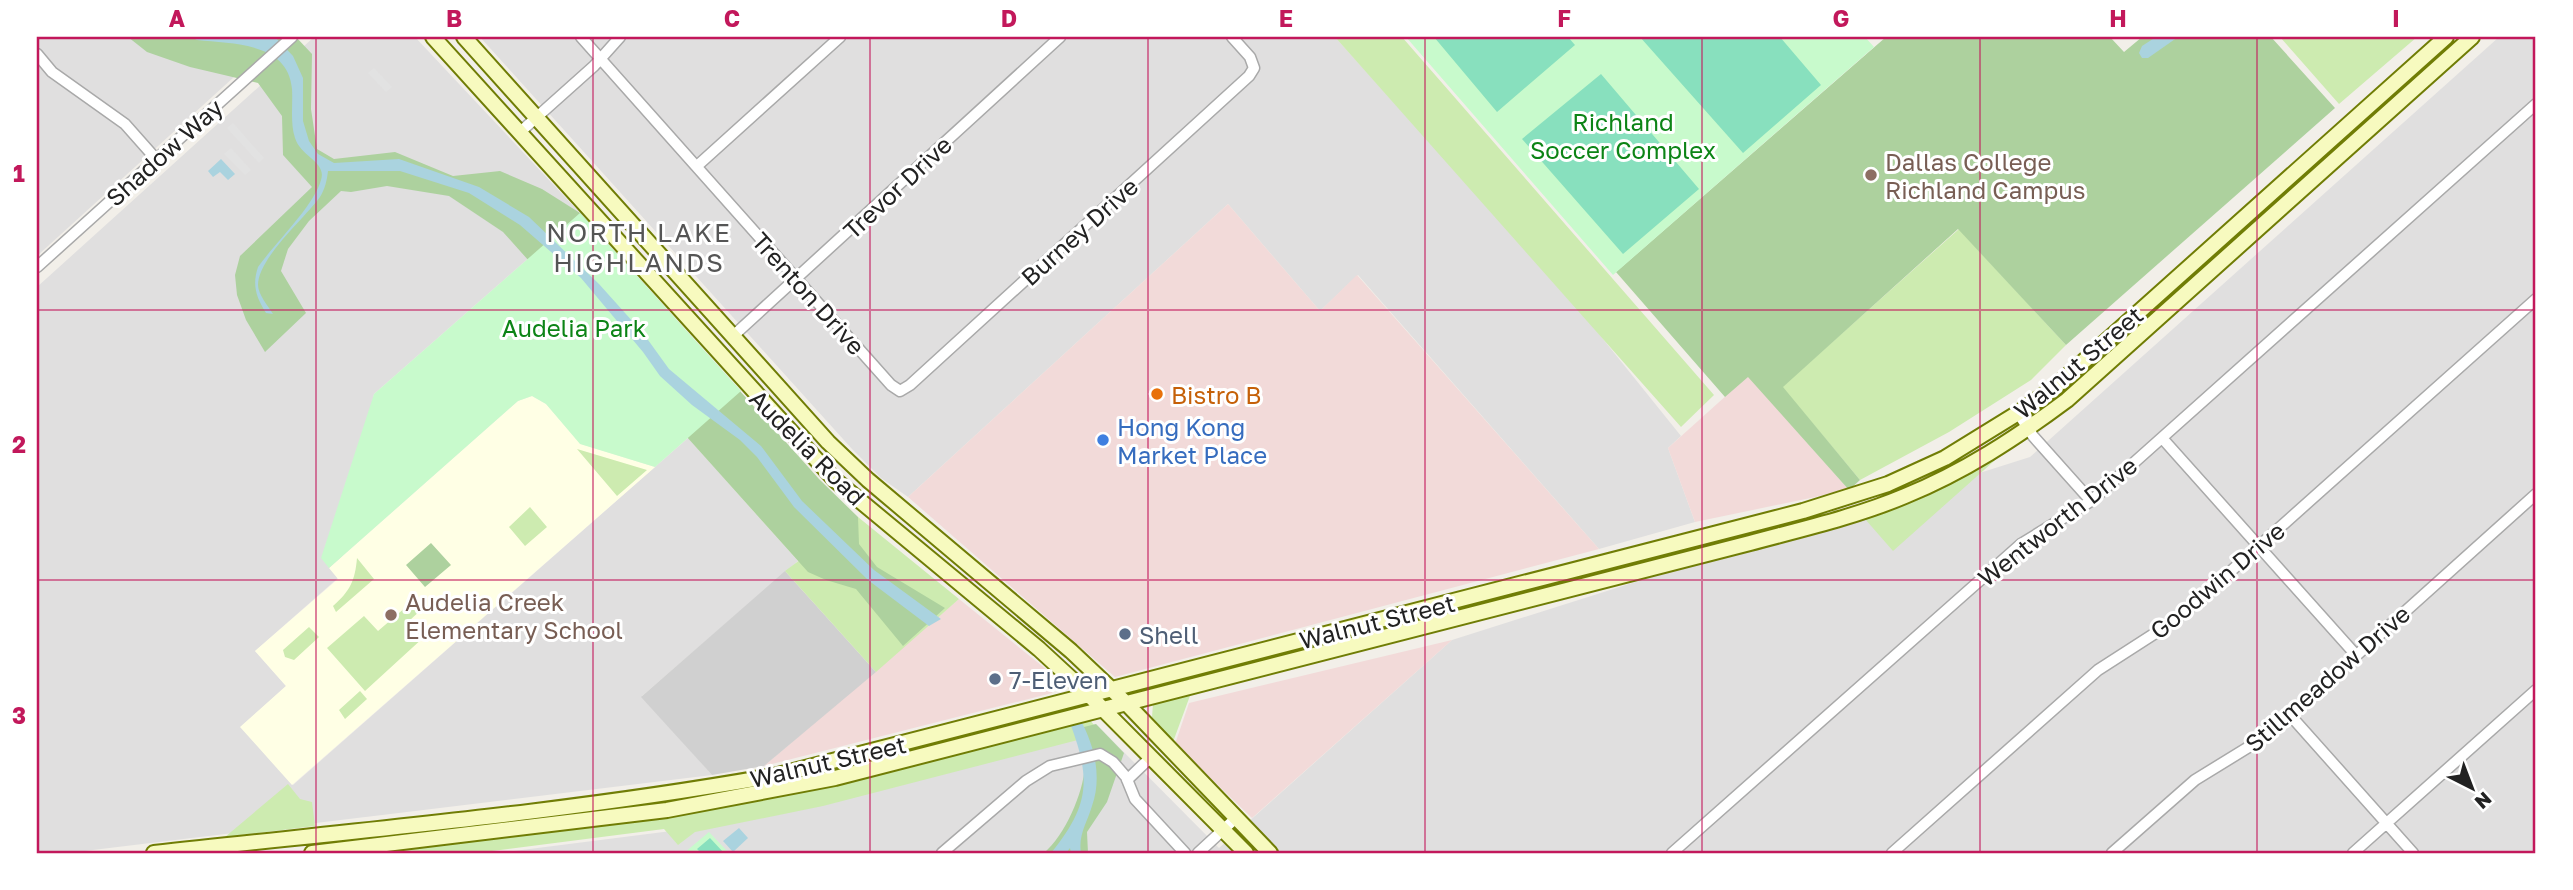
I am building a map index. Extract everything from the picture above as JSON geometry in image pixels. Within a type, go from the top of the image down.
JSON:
[{"type":"main road","name":"Audelia Road","points":[[433,37],[835,480],[1027,638],[1090,696],[1246,853]]},
{"type":"main road","name":"Audelia Road","points":[[464,37],[828,442],[906,512],[1047,630],[1126,703],[1270,853]]},
{"type":"main road","points":[[2417,62],[2431,37]]},
{"type":"main road","name":"Walnut Street","points":[[154,853],[664,794],[778,775],[1803,511],[1888,484],[1945,458],[2055,387],[2446,37]]},
{"type":"main road","name":"Walnut Street","points":[[312,853],[559,824],[741,798],[848,775],[1834,521],[1902,498],[1974,463],[2028,430],[2078,391],[2468,38]]},
{"type":"main road","points":[[569,188],[587,173]]},
{"type":"main road","points":[[582,201],[598,186]]},
{"type":"main road","points":[[717,351],[733,336]]},
{"type":"main road","points":[[1750,543],[1769,530],[1802,519],[1803,511]]},
{"type":"main road","points":[[892,527],[906,512]]},
{"type":"main road","points":[[1593,565],[1597,582]]},
{"type":"main road","points":[[1426,608],[1429,626]]},
{"type":"main road","points":[[326,834],[327,852]]},
{"type":"street","name":"Shadow Way","points":[[37,267],[292,37]]},
{"type":"street","name":"Trenton Drive","points":[[581,37],[891,385],[900,391]]},
{"type":"street","points":[[519,133],[600,59],[620,37]]},
{"type":"street","points":[[697,166],[840,37]]},
{"type":"street","name":"Trevor Drive","points":[[733,336],[1060,37]]},
{"type":"street","name":"Burney Drive","points":[[900,391],[1249,76],[1254,68],[1250,57],[1232,37]]},
{"type":"street","points":[[37,54],[52,72],[125,124],[156,159]]},
{"type":"street","name":"Wentworth Drive","points":[[1672,853],[2021,544],[2091,501],[2536,104]]},
{"type":"street","name":"Goodwin Drive","points":[[1892,853],[2098,670],[2185,612],[2536,299]]},
{"type":"street","points":[[2018,413],[2028,430],[2091,501]]},
{"type":"street","points":[[2162,438],[2356,655]]},
{"type":"street","name":"Stillmeadow Drive","points":[[2112,853],[2195,780],[2247,748],[2290,715],[2536,494]]},
{"type":"street","points":[[2353,853],[2536,690]]},
{"type":"street","points":[[2290,715],[2413,853]]},
{"type":"street","points":[[942,853],[1026,781],[1050,766],[1100,754],[1113,762],[1127,780],[1135,799],[1185,853]]},
{"type":"street","points":[[1127,780],[1151,757]]},
{"type":"street","points":[[1198,853],[1237,817]]},
{"type":"shaded area","points":[[37,37],[278,37],[37,256]]},
{"type":"shaded area","points":[[314,37],[415,37],[580,213],[374,394],[338,578],[255,651],[286,686],[241,727],[293,785],[688,438],[798,561],[642,696],[712,775],[68,853],[37,853],[37,287]]},
{"type":"shaded area","points":[[480,37],[1335,37],[1570,298],[1681,436],[1668,448],[1695,522],[1599,549],[1358,275],[1320,311],[1228,204],[908,497],[881,478],[852,449]]},
{"type":"shaded area","points":[[2499,37],[2536,37],[2536,853],[498,853],[687,829],[1096,724],[1219,848],[1452,640],[2030,457]]},
{"type":"shaded area","points":[[374,68],[392,87],[386,92],[368,73]]},
{"type":"shaded area","points":[[233,123],[264,158],[259,163],[227,128]]},
{"type":"shaded area","points":[[231,148],[251,170],[245,175],[224,154]]},
{"type":"shaded area","points":[[1228,204],[1320,311],[1357,275],[1599,549],[1115,677],[908,497]]},
{"type":"shaded area","points":[[1748,376],[1849,490],[1695,522],[1668,448]]},
{"type":"shaded area","name":"Audelia Creek Elementary School","points":[[532,396],[546,404],[581,444],[655,467],[292,785],[240,727],[286,686],[255,651],[338,579],[329,568],[518,401]]},
{"type":"shaded area","points":[[785,571],[876,672],[764,766],[712,775],[641,697]]},
{"type":"shaded area","points":[[959,599],[1057,678],[1052,693],[764,766]]},
{"type":"shaded area","points":[[1452,640],[1252,818],[1175,744],[1189,703]]},
{"type":"green space","points":[[128,37],[296,37],[312,54],[311,109],[317,149],[334,159],[395,152],[453,176],[500,171],[542,189],[580,213],[819,479],[858,517],[859,544],[877,567],[945,608],[903,646],[856,589],[808,572],[503,232],[449,196],[387,186],[341,191],[309,221],[288,249],[281,271],[306,313],[265,352],[246,320],[237,295],[235,275],[240,256],[312,187],[283,155],[282,116],[258,83],[190,67],[147,52]]},
{"type":"green space","points":[[1335,37],[1402,37],[1714,395],[1681,427]]},
{"type":"green space","name":"Richland Soccer Complex","points":[[1406,37],[1865,37],[1874,47],[1613,275]]},
{"type":"green space","points":[[1434,37],[1568,37],[1575,45],[1497,112]]},
{"type":"green space","points":[[1640,37],[1780,37],[1821,85],[1743,153]]},
{"type":"green space","points":[[1886,37],[2110,37],[2124,52],[2142,37],[2271,37],[2335,108],[2066,345],[1958,229],[1783,387],[1860,480],[1849,490],[1748,377],[1725,397],[1616,272]]},
{"type":"green space","points":[[2280,37],[2417,37],[2339,104]]},
{"type":"green space","points":[[1601,74],[1699,189],[1623,254],[1522,139]]},
{"type":"green space","name":"Audelia Park","points":[[580,213],[741,391],[655,467],[580,444],[546,404],[532,396],[518,401],[329,568],[321,558],[374,394]]},
{"type":"green space","points":[[1959,229],[2066,345],[2031,380],[1949,432],[1860,480],[1782,387]]},
{"type":"green space","points":[[577,449],[647,470],[617,496]]},
{"type":"green space","points":[[2002,454],[1893,551],[1865,519],[1919,498]]},
{"type":"green space","points":[[530,507],[547,527],[525,546],[509,527]]},
{"type":"green space","points":[[858,517],[959,599],[876,672],[785,571]]},
{"type":"green space","points":[[431,543],[451,565],[425,587],[406,565]]},
{"type":"green space","points":[[357,558],[374,579],[336,612],[333,606],[351,585]]},
{"type":"green space","points":[[413,601],[421,610],[410,620],[424,637],[365,691],[327,648],[364,616],[378,631]]},
{"type":"green space","points":[[309,627],[319,637],[294,660],[285,657],[283,650]]},
{"type":"green space","points":[[360,691],[367,699],[345,719],[339,710]]},
{"type":"green space","points":[[1191,693],[1173,742],[1152,717],[1153,704]]},
{"type":"green space","points":[[1090,720],[1101,734],[823,806],[695,832],[678,845],[664,829],[476,853],[359,853],[820,788]]},
{"type":"green space","points":[[1096,724],[1124,753],[1107,802],[1087,832],[1088,853],[1044,853],[1066,825],[1081,789],[1085,762],[1076,729]]},
{"type":"green space","points":[[288,784],[300,799],[312,802],[315,826],[225,837]]},
{"type":"green space","points":[[709,832],[729,853],[684,853]]},
{"type":"green space","points":[[710,838],[724,853],[701,853],[697,849]]},
{"type":"water","points":[[191,37],[275,37],[293,56],[303,78],[303,121],[309,141],[318,154],[334,163],[399,159],[479,187],[529,217],[599,284],[643,333],[669,369],[761,446],[802,501],[874,570],[941,619],[929,626],[868,580],[794,507],[757,457],[740,440],[692,405],[660,376],[581,278],[520,225],[469,193],[400,171],[328,171],[320,197],[274,251],[260,274],[260,292],[273,314],[266,313],[256,291],[258,267],[311,201],[322,174],[295,138],[292,89],[281,62],[256,48]]},
{"type":"water","points":[[2156,37],[2178,37],[2148,58],[2142,58],[2139,53],[2142,46]]},
{"type":"water","points":[[221,159],[235,174],[228,180],[220,172],[213,177],[208,171]]},
{"type":"water","points":[[1081,721],[1096,763],[1095,795],[1082,835],[1081,853],[1071,853],[1070,848],[1066,853],[1051,853],[1064,836],[1080,806],[1084,776],[1070,723]]},
{"type":"water","points":[[739,828],[748,838],[733,852],[723,841]]},
{"type":"place","name":"Dallas College Richland Campus","points":[[1871,175]]},
{"type":"place","name":"Bistro B","points":[[1157,394]]},
{"type":"place","name":"Hong Kong Market Place","points":[[1103,440]]},
{"type":"place","name":"Audelia Creek Elementary School","points":[[391,615]]},
{"type":"place","name":"Shell","points":[[1125,634]]},
{"type":"place","name":"7-Eleven","points":[[995,679]]},
{"type":"district","name":"NORTH LAKE HIGHLANDS","points":[[639,247]]}]
